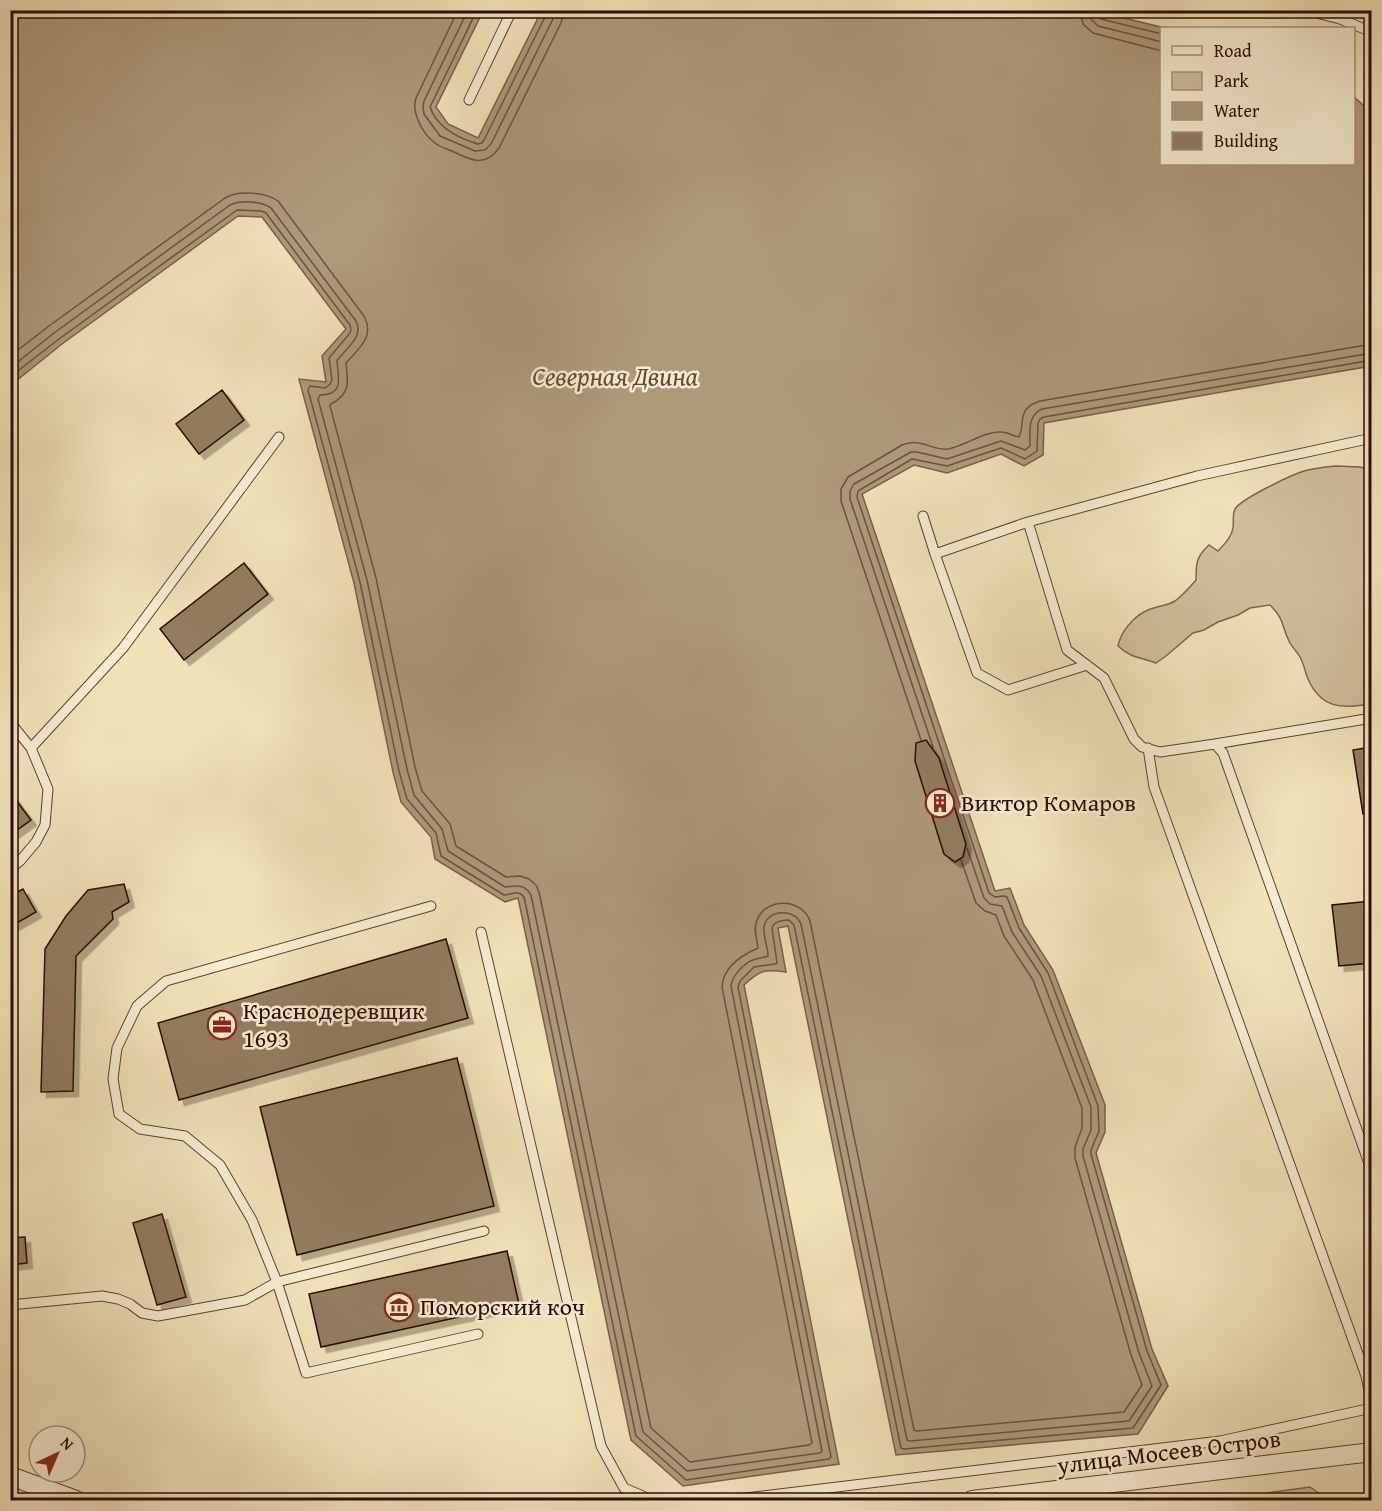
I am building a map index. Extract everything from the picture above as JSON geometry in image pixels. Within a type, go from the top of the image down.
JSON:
[{"type":"street","name":"улица Мосеев Остров","points":[[972,1500],[1371,1452]]},
{"type":"street","points":[[10,1476],[76,1500]]},
{"type":"lane","points":[[469,100],[512,10]]},
{"type":"lane","points":[[1304,10],[1340,19],[1371,32]]},
{"type":"lane","points":[[31,748],[123,648],[279,437]]},
{"type":"lane","points":[[935,554],[1028,522],[1197,476],[1371,438]]},
{"type":"lane","points":[[923,516],[977,673],[1008,690],[1087,665]]},
{"type":"lane","points":[[1028,522],[1067,650],[1104,678],[1134,739],[1142,747],[1160,752],[1371,718]]},
{"type":"lane","points":[[10,722],[31,748],[48,789],[45,825],[36,842],[10,869]]},
{"type":"lane","points":[[1215,744],[1223,753],[1371,1172]]},
{"type":"lane","points":[[1148,748],[1154,787],[1366,1376],[1371,1404]]},
{"type":"lane","points":[[431,906],[166,981],[137,1006],[117,1048],[113,1079],[119,1114],[140,1129],[185,1136],[220,1165],[252,1220],[277,1282],[306,1373],[478,1334]]},
{"type":"lane","points":[[481,932],[601,1446],[624,1488],[652,1500]]},
{"type":"lane","points":[[10,1305],[102,1296],[124,1302],[142,1313],[158,1316],[245,1300],[277,1282],[484,1231]]},
{"type":"lane","points":[[728,1500],[1220,1441],[1371,1408]]},
{"type":"green space","points":[[1336,466],[1371,470],[1371,704],[1334,705],[1320,697],[1308,679],[1280,619],[1270,605],[1250,608],[1193,633],[1156,663],[1132,655],[1118,646],[1125,630],[1138,616],[1148,610],[1169,604],[1184,594],[1196,580],[1201,553],[1209,545],[1218,551],[1232,531],[1235,509],[1246,499],[1298,473]]},
{"type":"green space","points":[[1310,1487],[1323,1496],[1324,1500],[1214,1500]]},
{"type":"water","name":"Северная Двина","points":[[542,10],[1091,10],[1161,27],[1160,165],[1355,165],[1355,98],[1371,112],[1371,366],[1044,423],[1043,455],[1024,466],[1001,454],[947,473],[914,465],[862,494],[995,891],[1010,888],[1024,925],[1053,970],[1105,1105],[1105,1132],[1096,1153],[1152,1349],[1168,1386],[1138,1434],[896,1455],[788,926],[778,928],[786,972],[763,972],[744,985],[839,1464],[683,1486],[631,1440],[518,898],[505,902],[435,859],[431,837],[401,802],[393,772],[354,583],[299,379],[326,382],[322,356],[346,329],[262,217],[238,216],[62,344],[11,385],[11,11],[483,11],[436,107],[448,124],[478,138]]},
{"type":"building","points":[[222,390],[244,420],[199,454],[176,424]]},
{"type":"building","points":[[244,563],[268,594],[184,660],[160,629]]},
{"type":"building","name":"Виктор Комаров","points":[[926,740],[939,758],[966,844],[963,857],[955,862],[944,854],[915,761],[916,743]]},
{"type":"building","points":[[1371,747],[1371,814],[1363,814],[1353,750]]},
{"type":"building","points":[[10,792],[31,820],[10,835]]},
{"type":"building","points":[[124,884],[129,902],[112,912],[113,919],[76,956],[73,1091],[41,1092],[45,949],[66,916],[88,890]]},
{"type":"building","points":[[23,889],[36,912],[10,927],[10,896]]},
{"type":"building","points":[[1371,901],[1371,963],[1339,966],[1332,905]]},
{"type":"building","points":[[446,939],[468,1018],[179,1100],[158,1023]]},
{"type":"building","points":[[457,1058],[494,1206],[297,1255],[260,1107]]},
{"type":"building","points":[[162,1214],[186,1297],[157,1305],[133,1223]]},
{"type":"building","points":[[25,1237],[27,1263],[10,1265],[10,1238]]},
{"type":"building","points":[[507,1251],[519,1304],[321,1347],[309,1294]]},
{"type":"place","name":"Виктор Комаров","points":[[940,803]]},
{"type":"place","name":"Краснодеревщик 1693","points":[[222,1025]]},
{"type":"place","name":"Поморский коч","points":[[399,1307]]}]
